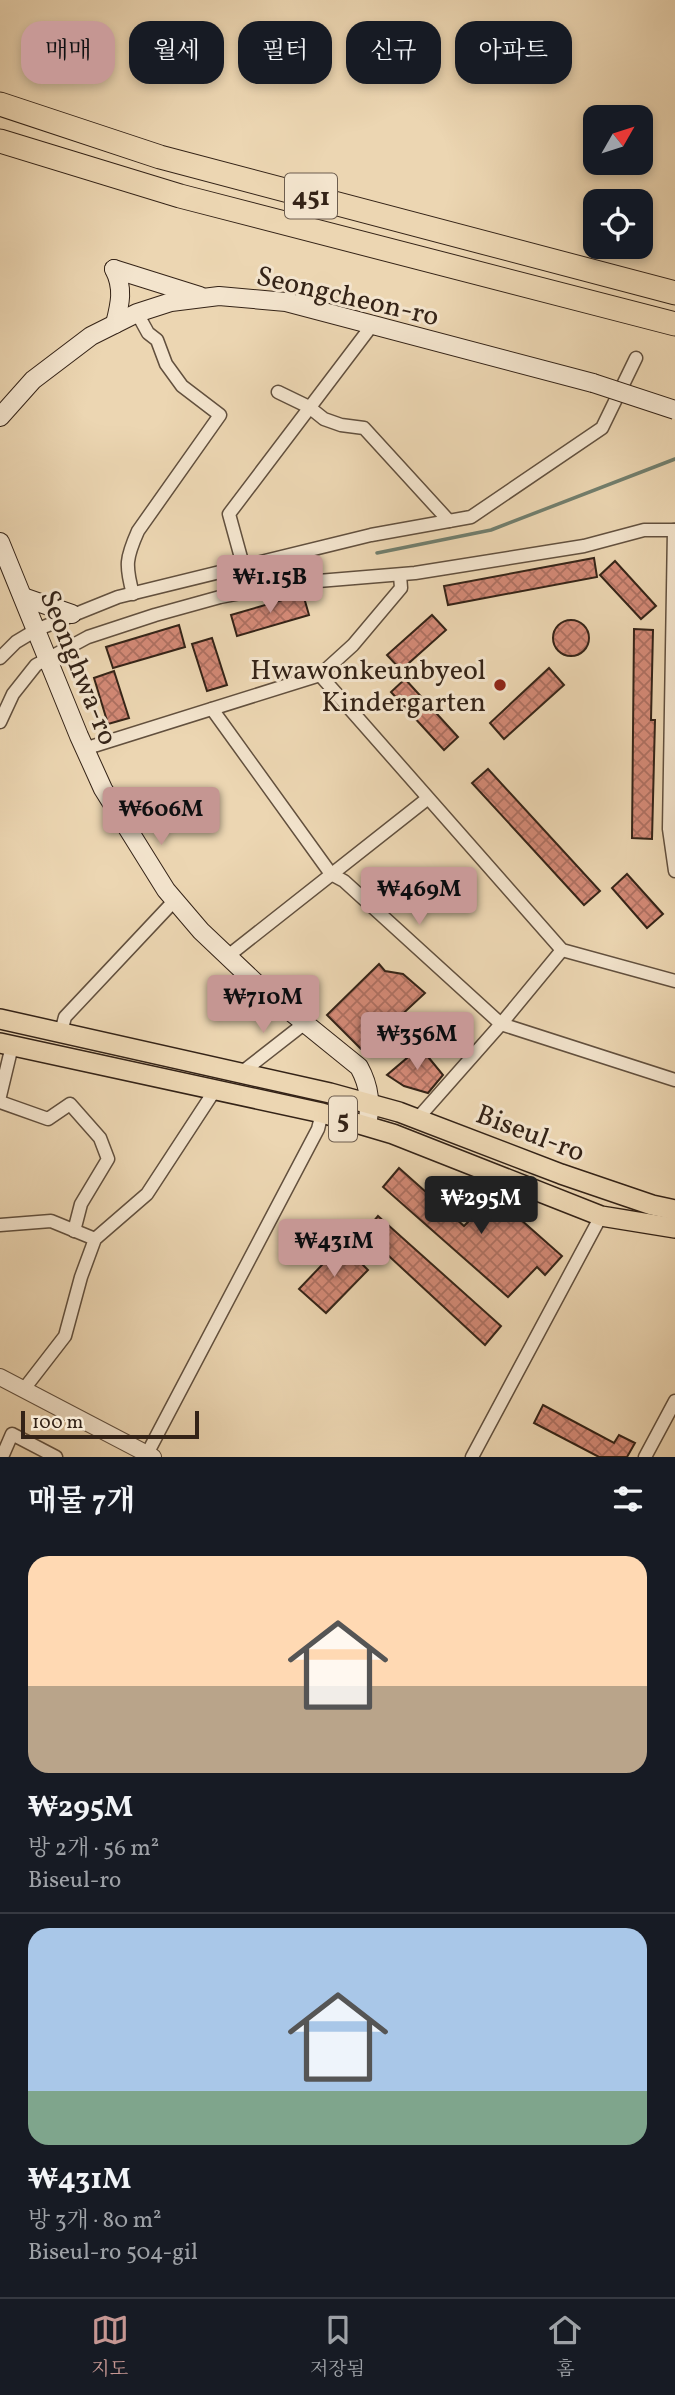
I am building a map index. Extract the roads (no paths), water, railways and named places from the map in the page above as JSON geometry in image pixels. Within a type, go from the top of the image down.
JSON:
[{"type":"highway","name":"451","points":[[0,104],[171,160],[675,293]]},
{"type":"highway","name":"451","points":[[0,141],[180,196],[675,324]]},
{"type":"main road","points":[[115,324],[121,291],[114,269],[203,297]]},
{"type":"main road","name":"Seongcheon-ro","points":[[0,417],[33,380],[91,336],[138,313],[171,302],[219,296],[286,302],[593,383],[675,410]]},
{"type":"main road","name":"Seonghwa-ro","points":[[0,542],[84,749],[116,812],[174,900],[201,931],[260,986],[359,1067],[365,1077],[371,1104],[367,1126]]},
{"type":"main road","points":[[23,597],[72,614]]},
{"type":"main road","name":"Biseul-ro","points":[[0,1019],[371,1104],[418,1118],[652,1205],[675,1210]]},
{"type":"main road","name":"Biseul-ro","points":[[6,1044],[321,1113],[420,1144],[601,1216],[675,1228]]},
{"type":"main road","points":[[291,1106],[295,1085]]},
{"type":"main road","points":[[420,1144],[426,1134],[447,1137],[459,1135]]},
{"type":"street","points":[[133,594],[126,570],[138,531],[220,415],[182,386],[166,364],[157,340],[148,333],[138,313]]},
{"type":"street","points":[[243,565],[229,514],[373,324]]},
{"type":"street","points":[[0,658],[16,642],[36,630],[72,614],[133,594],[371,535],[471,517],[602,428],[636,358]]},
{"type":"street","points":[[278,392],[309,407],[324,419],[341,425],[364,428],[449,521]]},
{"type":"street","points":[[0,722],[4,701],[26,676],[48,658],[88,637],[220,597],[294,583],[400,575],[584,546],[643,530],[675,530],[669,829],[675,872]]},
{"type":"street","points":[[84,749],[320,675],[353,645],[401,588],[400,575]]},
{"type":"street","points":[[320,675],[562,950],[675,981]]},
{"type":"street","points":[[212,709],[331,874],[344,881],[501,1024],[675,1080]]},
{"type":"street","points":[[228,956],[427,799]]},
{"type":"street","points":[[61,1032],[65,1017],[174,900]]},
{"type":"street","points":[[418,1118],[562,950]]},
{"type":"street","points":[[241,1073],[305,1023]]},
{"type":"street","points":[[0,1096],[6,1044]]},
{"type":"street","points":[[24,1389],[65,1336],[95,1238],[147,1194],[215,1090]]},
{"type":"street","points":[[0,1102],[48,1119],[70,1104],[100,1138],[108,1159],[81,1204],[74,1231]]},
{"type":"street","points":[[0,1377],[150,1455],[318,1129],[321,1113]]},
{"type":"street","points":[[472,1457],[601,1216]]},
{"type":"street","points":[[0,1225],[51,1221],[95,1238]]},
{"type":"street","points":[[645,1457],[675,1401]]},
{"type":"street","points":[[2,1457],[12,1434],[56,1457]]},
{"type":"waterway","points":[[377,553],[491,530],[675,459]]},
{"type":"place","name":"Hwawonkeunbyeol Kindergarten","points":[[500,685]]}]
